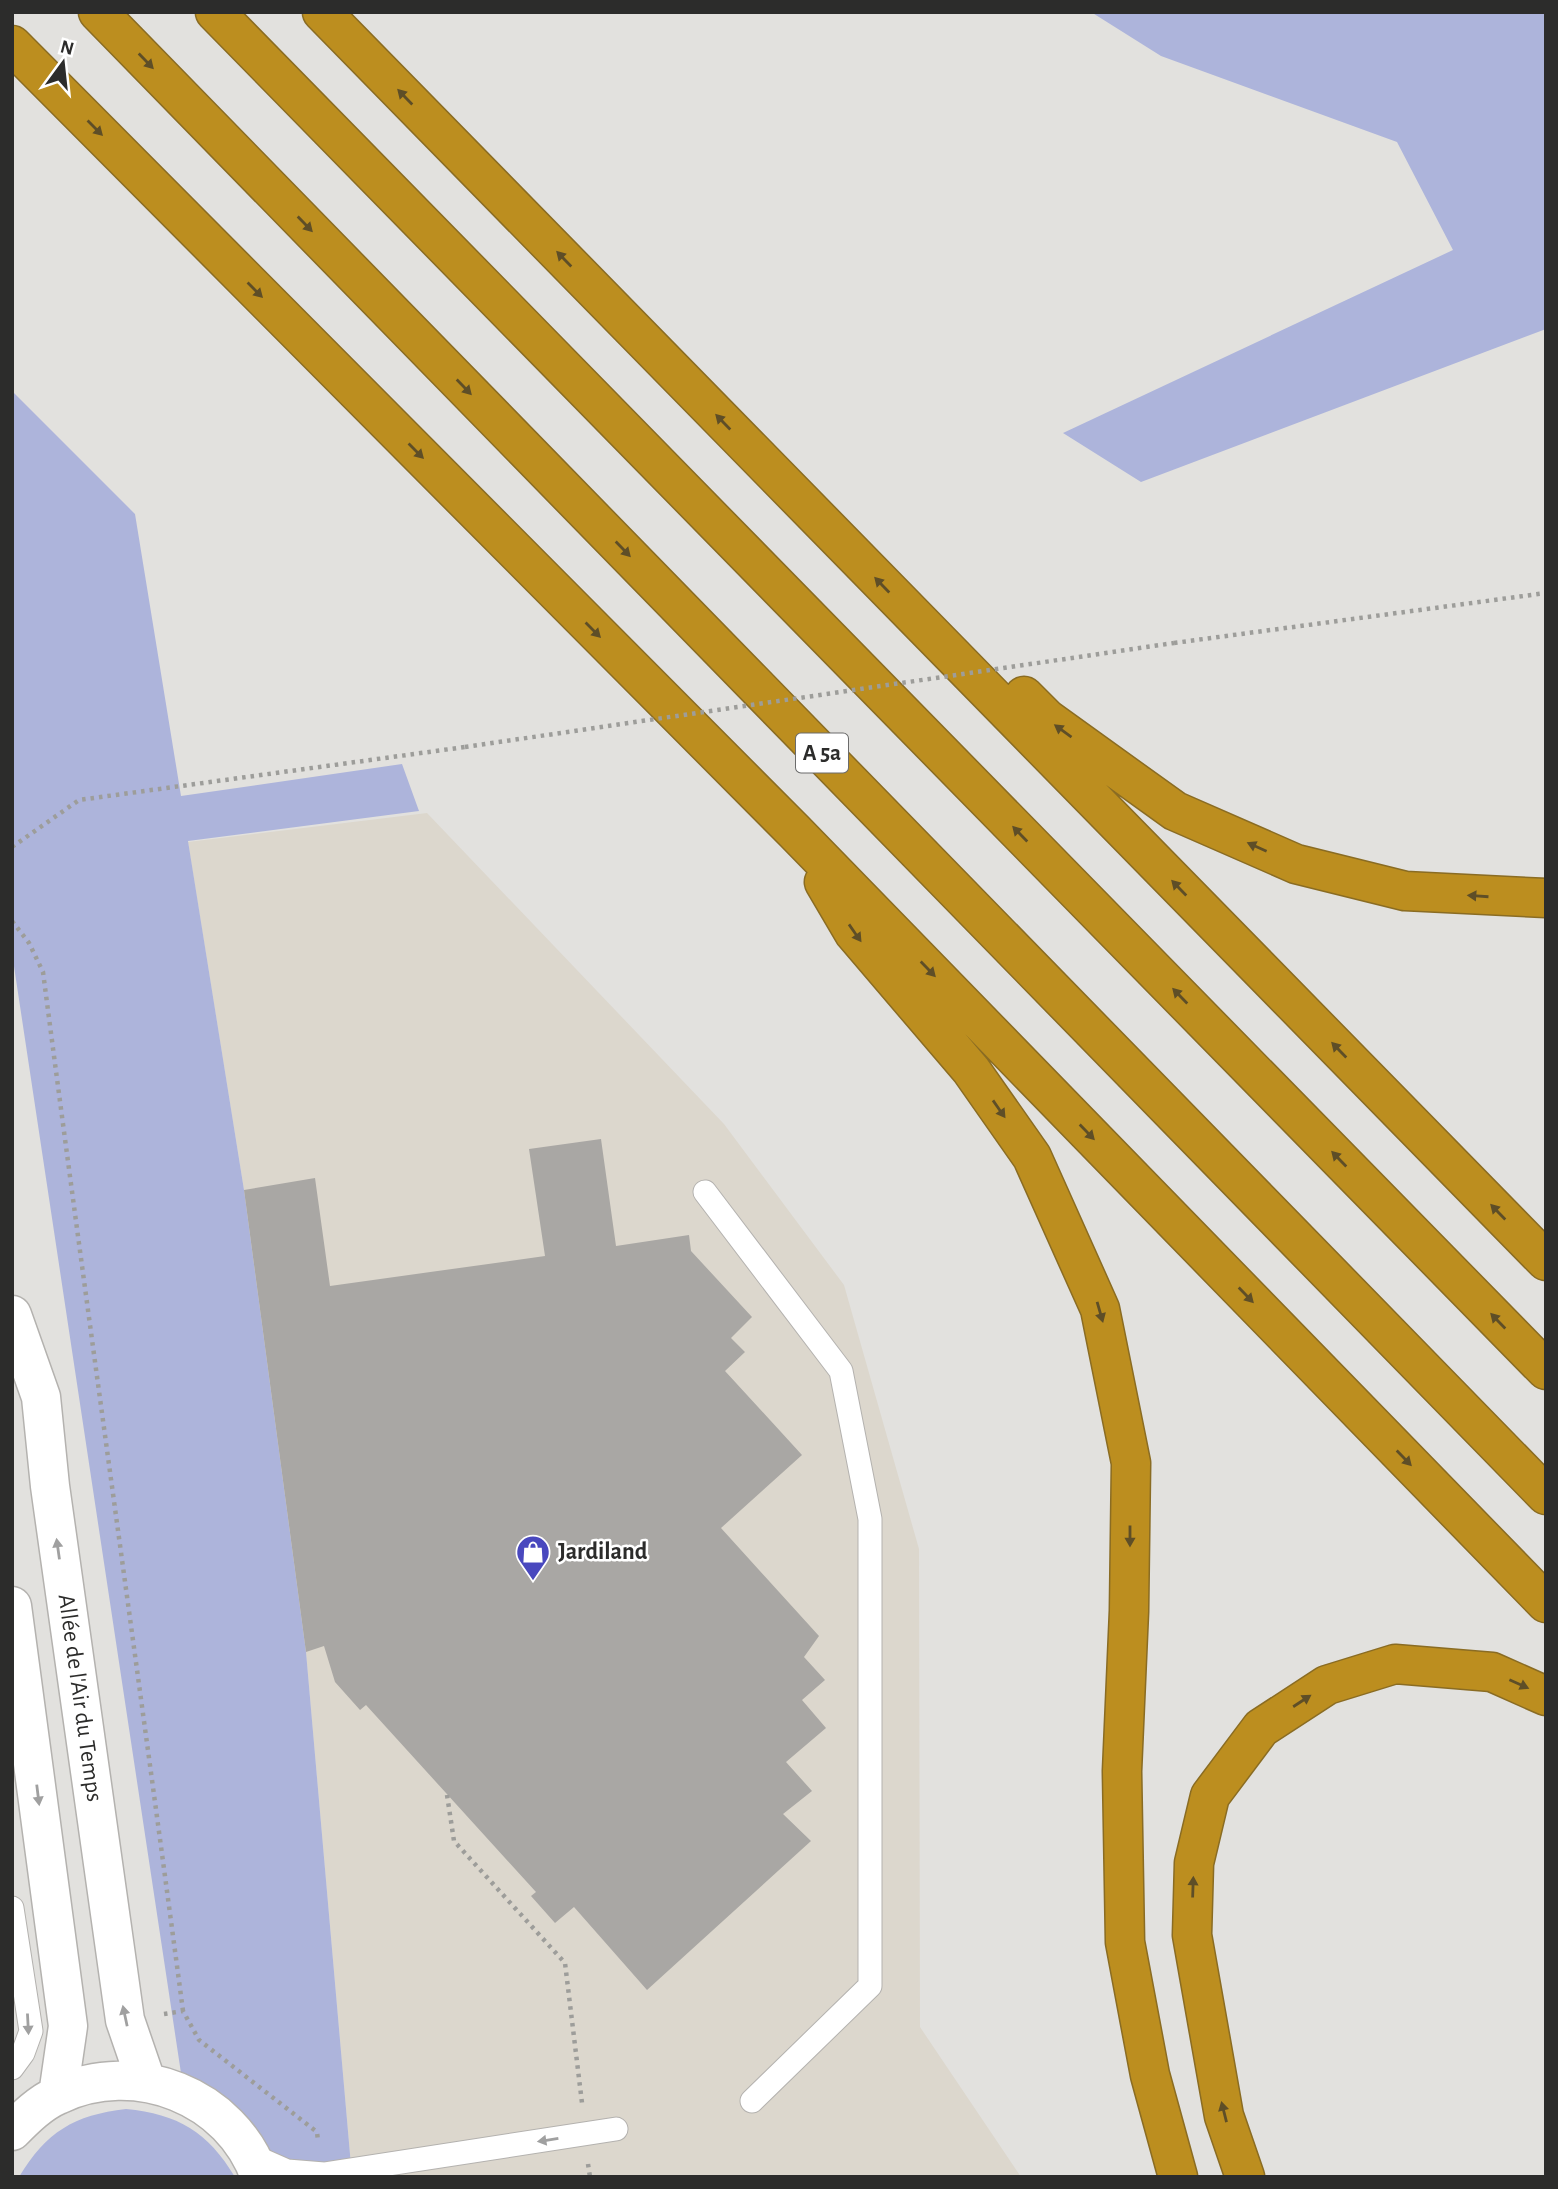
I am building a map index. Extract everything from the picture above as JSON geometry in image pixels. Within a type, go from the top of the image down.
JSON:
[{"type":"highway","name":"A 5a","points":[[98,12],[1546,1494]]},
{"type":"highway","points":[[215,12],[1546,1370]]},
{"type":"highway","points":[[322,12],[1546,1261]]},
{"type":"highway","points":[[12,45],[795,832],[1546,1603]]},
{"type":"highway","points":[[930,634],[1001,673],[1047,719],[1175,811],[1284,859],[1405,891],[1546,898]]},
{"type":"highway","points":[[795,832],[854,933],[971,1070],[1032,1157],[1100,1309],[1130,1463],[1129,1611],[1122,1771],[1125,1942],[1150,2074],[1178,2177]]},
{"type":"highway","points":[[1245,2177],[1224,2116],[1192,1935],[1194,1863],[1210,1796],[1261,1728],[1327,1685],[1395,1664],[1492,1672],[1546,1696]]},
{"type":"street","name":"Allée de l'Air du Temps","points":[[12,1315],[41,1397],[50,1486],[125,2020],[146,2081]]},
{"type":"street","points":[[12,1606],[68,2026],[58,2095]]},
{"type":"street","points":[[12,2131],[30,2112],[58,2095],[98,2082],[146,2081],[184,2093],[224,2120],[257,2166]]},
{"type":"lane","points":[[705,1192],[841,1371],[870,1518],[870,1986],[752,2101]]},
{"type":"lane","points":[[12,1756],[24,1689]]},
{"type":"lane","points":[[12,1908],[31,2031],[23,2053],[12,2068]]},
{"type":"lane","points":[[257,2166],[324,2174],[616,2129]]},
{"type":"path","points":[[12,847],[79,800],[465,747],[1174,643],[1546,593]]},
{"type":"path","points":[[12,921],[29,943],[43,972],[76,1236],[97,1371],[183,2011]]},
{"type":"path","points":[[447,1794],[454,1841],[565,1963],[590,2177]]},
{"type":"shaded area","points":[[1091,12],[1546,12],[1546,329],[1141,482],[1063,433],[1453,250],[1397,142],[1161,56]]},
{"type":"shaded area","points":[[12,391],[135,514],[181,796],[402,764],[419,811],[188,841],[244,1190],[306,1652],[352,2177],[260,2177],[184,2093],[12,953]]},
{"type":"shaded area","points":[[427,813],[724,1124],[844,1285],[919,1549],[920,2027],[1021,2177],[352,2177],[306,1652],[244,1190],[188,842]]},
{"type":"shaded area","points":[[126,2109],[161,2115],[190,2128],[214,2148],[235,2177],[19,2177],[40,2148],[63,2128],[91,2116]]},
{"type":"building","name":"Jardiland","points":[[601,1139],[616,1246],[689,1235],[691,1251],[752,1317],[731,1338],[745,1352],[725,1371],[802,1455],[721,1528],[819,1636],[804,1657],[825,1680],[802,1700],[826,1728],[786,1762],[812,1791],[783,1814],[811,1841],[647,1990],[574,1907],[555,1923],[531,1896],[536,1892],[366,1705],[360,1710],[335,1682],[324,1646],[306,1652],[244,1190],[315,1178],[330,1286],[545,1256],[529,1149]]},
{"type":"place","name":"Jardiland","points":[[533,1582]]}]
